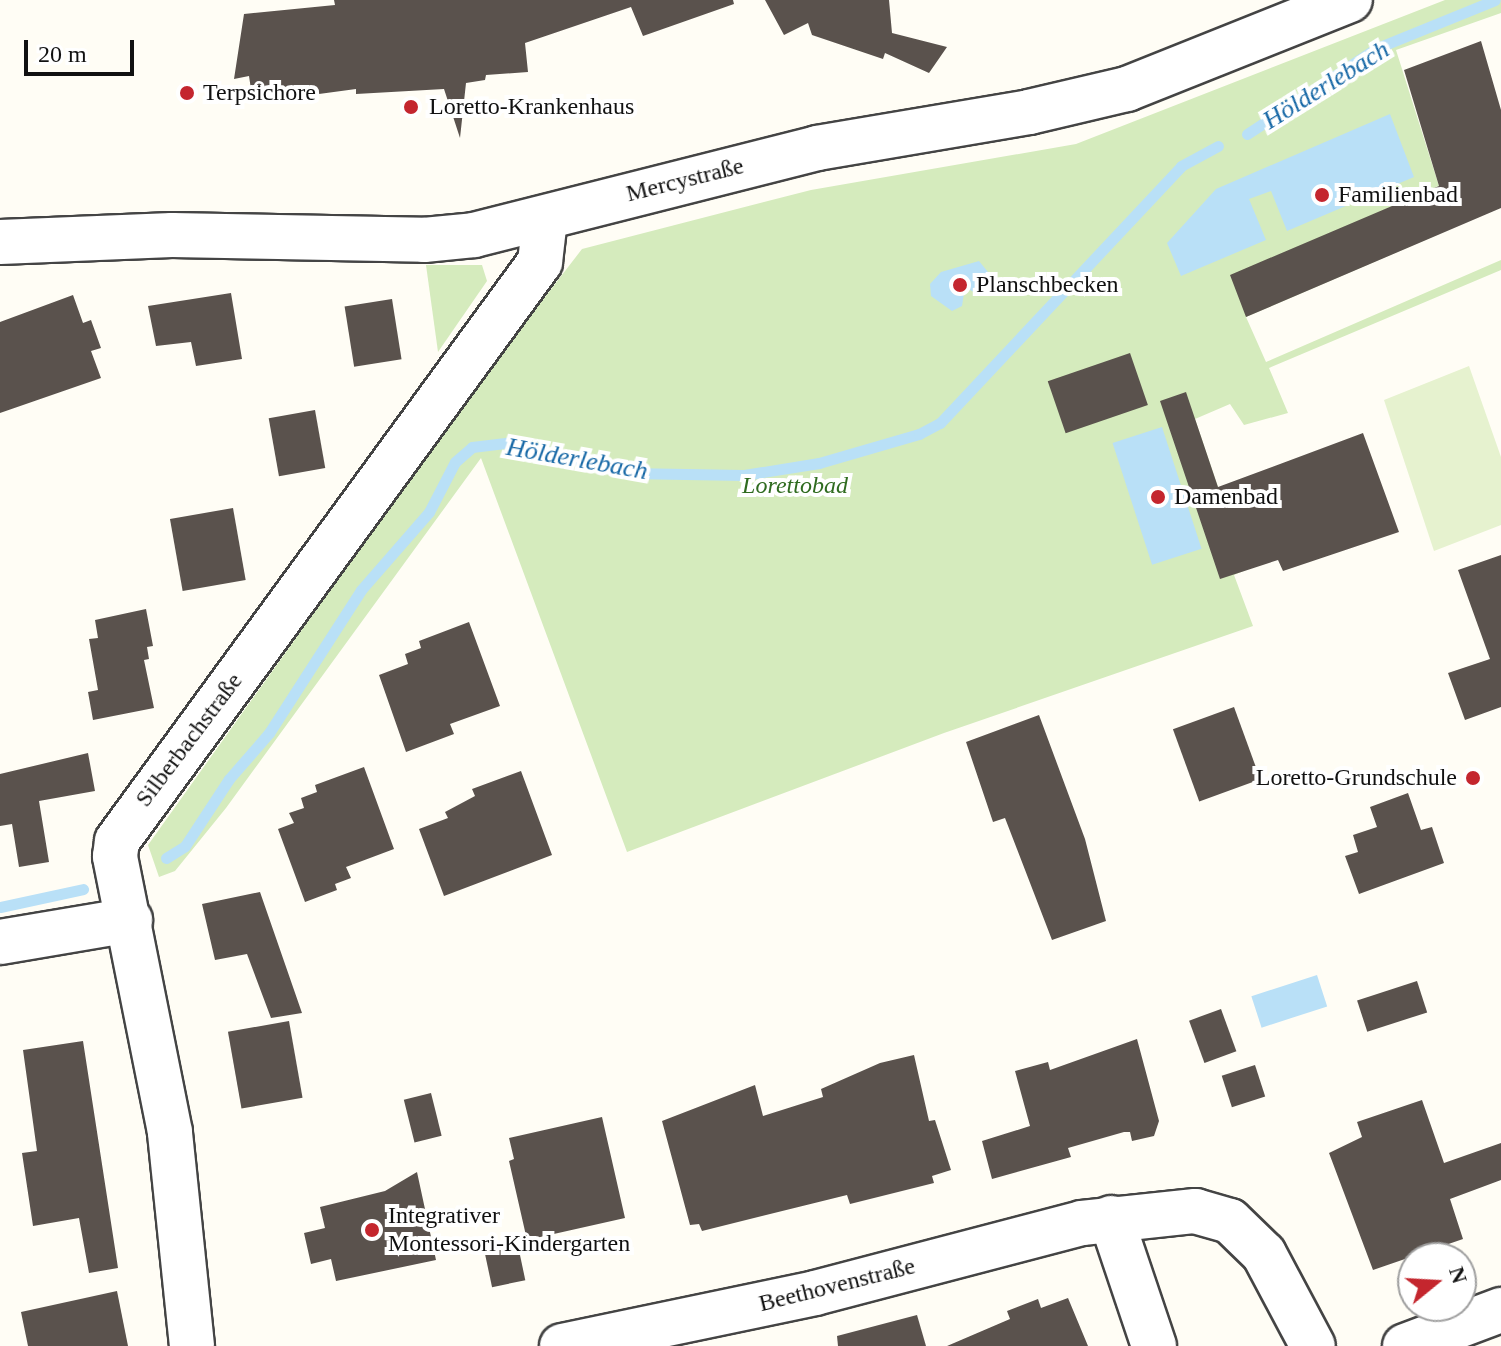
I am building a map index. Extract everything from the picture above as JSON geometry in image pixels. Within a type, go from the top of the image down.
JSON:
[{"type":"street","name":"Mercystraße","points":[[0,242],[172,235],[424,240],[474,235],[817,148],[1029,112],[1127,89],[1350,0]]},
{"type":"street","name":"Silberbachstraße","points":[[123,891],[125,825],[540,262],[545,219]]},
{"type":"street","points":[[0,942],[123,891],[170,1132],[192,1346]]},
{"type":"street","name":"Beethovenstraße","points":[[562,1346],[815,1293],[1111,1218],[1195,1211],[1230,1221],[1264,1254],[1313,1346]]},
{"type":"street","points":[[1111,1218],[1154,1346]]},
{"type":"street","points":[[1405,1346],[1501,1310]]},
{"type":"green space","name":"Lorettobad","points":[[1445,0],[1501,0],[1501,13],[1396,50],[1439,186],[1423,192],[1439,234],[1246,317],[1266,362],[1501,260],[1501,270],[1269,368],[1288,413],[1244,425],[1230,404],[1195,419],[1246,570],[1234,575],[1253,626],[944,733],[627,852],[481,458],[226,808],[175,871],[159,877],[148,845],[471,393],[582,249],[811,190],[1076,144]]},
{"type":"green space","points":[[426,265],[482,265],[487,281],[438,352]]},
{"type":"green space","points":[[1469,366],[1501,457],[1501,525],[1434,551],[1384,400]]},
{"type":"water","name":"Familienbad","points":[[1390,114],[1414,177],[1287,231],[1271,191],[1249,199],[1266,240],[1181,276],[1167,243],[1216,189]]},
{"type":"water","name":"Planschbecken","points":[[979,261],[992,277],[986,292],[977,294],[965,287],[962,306],[952,311],[931,296],[930,284],[941,272]]},
{"type":"water","name":"Damenbad","points":[[1162,427],[1202,549],[1152,565],[1113,443]]},
{"type":"water","points":[[1317,975],[1327,1006],[1262,1028],[1251,996]]},
{"type":"building","points":[[334,0],[733,0],[734,4],[643,36],[631,7],[525,43],[528,72],[486,75],[485,80],[466,83],[460,138],[444,89],[356,94],[356,89],[253,103],[249,76],[234,79],[244,14],[335,5]]},
{"type":"building","points":[[765,0],[889,0],[892,33],[947,47],[929,73],[885,53],[883,59],[812,35],[808,23],[784,35]]},
{"type":"building","points":[[1481,41],[1501,110],[1501,208],[1246,317],[1230,275],[1439,186],[1404,70]]},
{"type":"building","points":[[231,293],[242,359],[196,366],[191,342],[156,346],[148,306]]},
{"type":"building","points":[[73,295],[83,323],[91,320],[101,348],[91,351],[101,378],[0,413],[0,322]]},
{"type":"building","points":[[392,299],[402,359],[354,367],[345,307]]},
{"type":"building","points":[[1130,353],[1148,405],[1066,433],[1048,381]]},
{"type":"building","points":[[1186,392],[1218,487],[1363,433],[1399,532],[1283,571],[1278,560],[1220,579],[1160,401]]},
{"type":"building","points":[[315,410],[325,468],[279,476],[269,418]]},
{"type":"building","points":[[233,508],[246,580],[183,591],[170,519]]},
{"type":"building","points":[[1501,555],[1501,707],[1465,720],[1448,673],[1490,659],[1458,570]]},
{"type":"building","points":[[146,609],[153,646],[147,647],[149,659],[144,660],[154,708],[93,720],[88,692],[98,690],[89,639],[98,638],[95,620]]},
{"type":"building","points":[[469,622],[500,706],[450,724],[454,734],[406,752],[379,675],[408,664],[405,654],[421,648],[419,641]]},
{"type":"building","points":[[1234,707],[1260,779],[1199,802],[1173,729]]},
{"type":"building","points":[[1039,715],[1085,839],[1106,921],[1052,940],[1005,818],[993,822],[966,742]]},
{"type":"building","points":[[88,753],[95,791],[39,801],[49,862],[19,867],[12,824],[0,826],[0,774]]},
{"type":"building","points":[[364,767],[394,849],[346,867],[351,878],[335,884],[337,890],[305,902],[278,829],[294,823],[289,813],[304,808],[301,798],[317,792],[315,785]]},
{"type":"building","points":[[521,771],[552,855],[444,896],[419,829],[448,818],[445,812],[475,796],[472,789]]},
{"type":"building","points":[[1408,793],[1421,830],[1432,827],[1444,863],[1359,894],[1345,856],[1358,852],[1353,835],[1377,827],[1370,807]]},
{"type":"building","points":[[260,892],[302,1013],[271,1018],[247,954],[215,960],[202,904]]},
{"type":"building","points":[[1417,981],[1427,1012],[1367,1032],[1357,1000]]},
{"type":"building","points":[[1221,1009],[1236,1051],[1204,1063],[1189,1021]]},
{"type":"building","points":[[289,1021],[303,1098],[241,1109],[228,1032]]},
{"type":"building","points":[[1137,1039],[1159,1121],[1154,1136],[1132,1141],[1130,1132],[1124,1132],[1068,1148],[1071,1157],[992,1179],[982,1141],[1030,1126],[1015,1071],[1048,1062],[1050,1070]]},
{"type":"building","points":[[83,1041],[118,1268],[89,1273],[79,1218],[33,1226],[22,1153],[37,1151],[23,1050]]},
{"type":"building","points":[[914,1055],[929,1121],[935,1120],[951,1170],[932,1176],[934,1183],[850,1204],[847,1195],[702,1231],[699,1224],[690,1225],[662,1121],[755,1085],[763,1116],[823,1097],[821,1089],[880,1063]]},
{"type":"building","points":[[1255,1065],[1265,1096],[1232,1107],[1222,1076]]},
{"type":"building","points":[[431,1093],[442,1136],[414,1142],[404,1100]]},
{"type":"building","points":[[1422,1100],[1444,1163],[1501,1143],[1501,1180],[1450,1199],[1463,1239],[1454,1242],[1397,1242],[1397,1262],[1373,1270],[1329,1153],[1362,1137],[1357,1122]]},
{"type":"building","points":[[602,1117],[625,1218],[527,1240],[509,1161],[514,1159],[509,1138]]},
{"type":"building","name":"Integrativer Montessori-Kindergarten","points":[[417,1172],[436,1260],[336,1281],[331,1259],[311,1264],[304,1233],[325,1228],[320,1207],[385,1191]]},
{"type":"building","points":[[517,1241],[525,1280],[492,1287],[484,1248]]},
{"type":"building","points":[[117,1291],[128,1346],[28,1346],[21,1312]]},
{"type":"building","points":[[1068,1298],[1088,1346],[947,1346],[1010,1319],[1007,1311],[1038,1299],[1041,1308]]},
{"type":"building","points":[[917,1315],[926,1346],[838,1346],[837,1336]]},
{"type":"waterway","name":"Hölderlebach","points":[[1247,134],[1377,48],[1495,0]]},
{"type":"waterway","name":"Hölderlebach","points":[[166,858],[185,846],[229,779],[269,733],[361,590],[429,512],[455,462],[472,447],[510,442],[627,473],[744,475],[819,463],[919,434],[940,423],[1181,166],[1218,146]]},
{"type":"waterway","name":"Hölderlebach","points":[[0,907],[83,889]]},
{"type":"place","name":"Terpsichore","points":[[187,93]]},
{"type":"place","name":"Loretto-Krankenhaus","points":[[411,107]]},
{"type":"place","name":"Familienbad","points":[[1322,195]]},
{"type":"place","name":"Planschbecken","points":[[960,285]]},
{"type":"place","name":"Damenbad","points":[[1158,497]]},
{"type":"place","name":"Loretto-Grundschule","points":[[1473,778]]},
{"type":"place","name":"Integrativer Montessori-Kindergarten","points":[[372,1230]]}]
